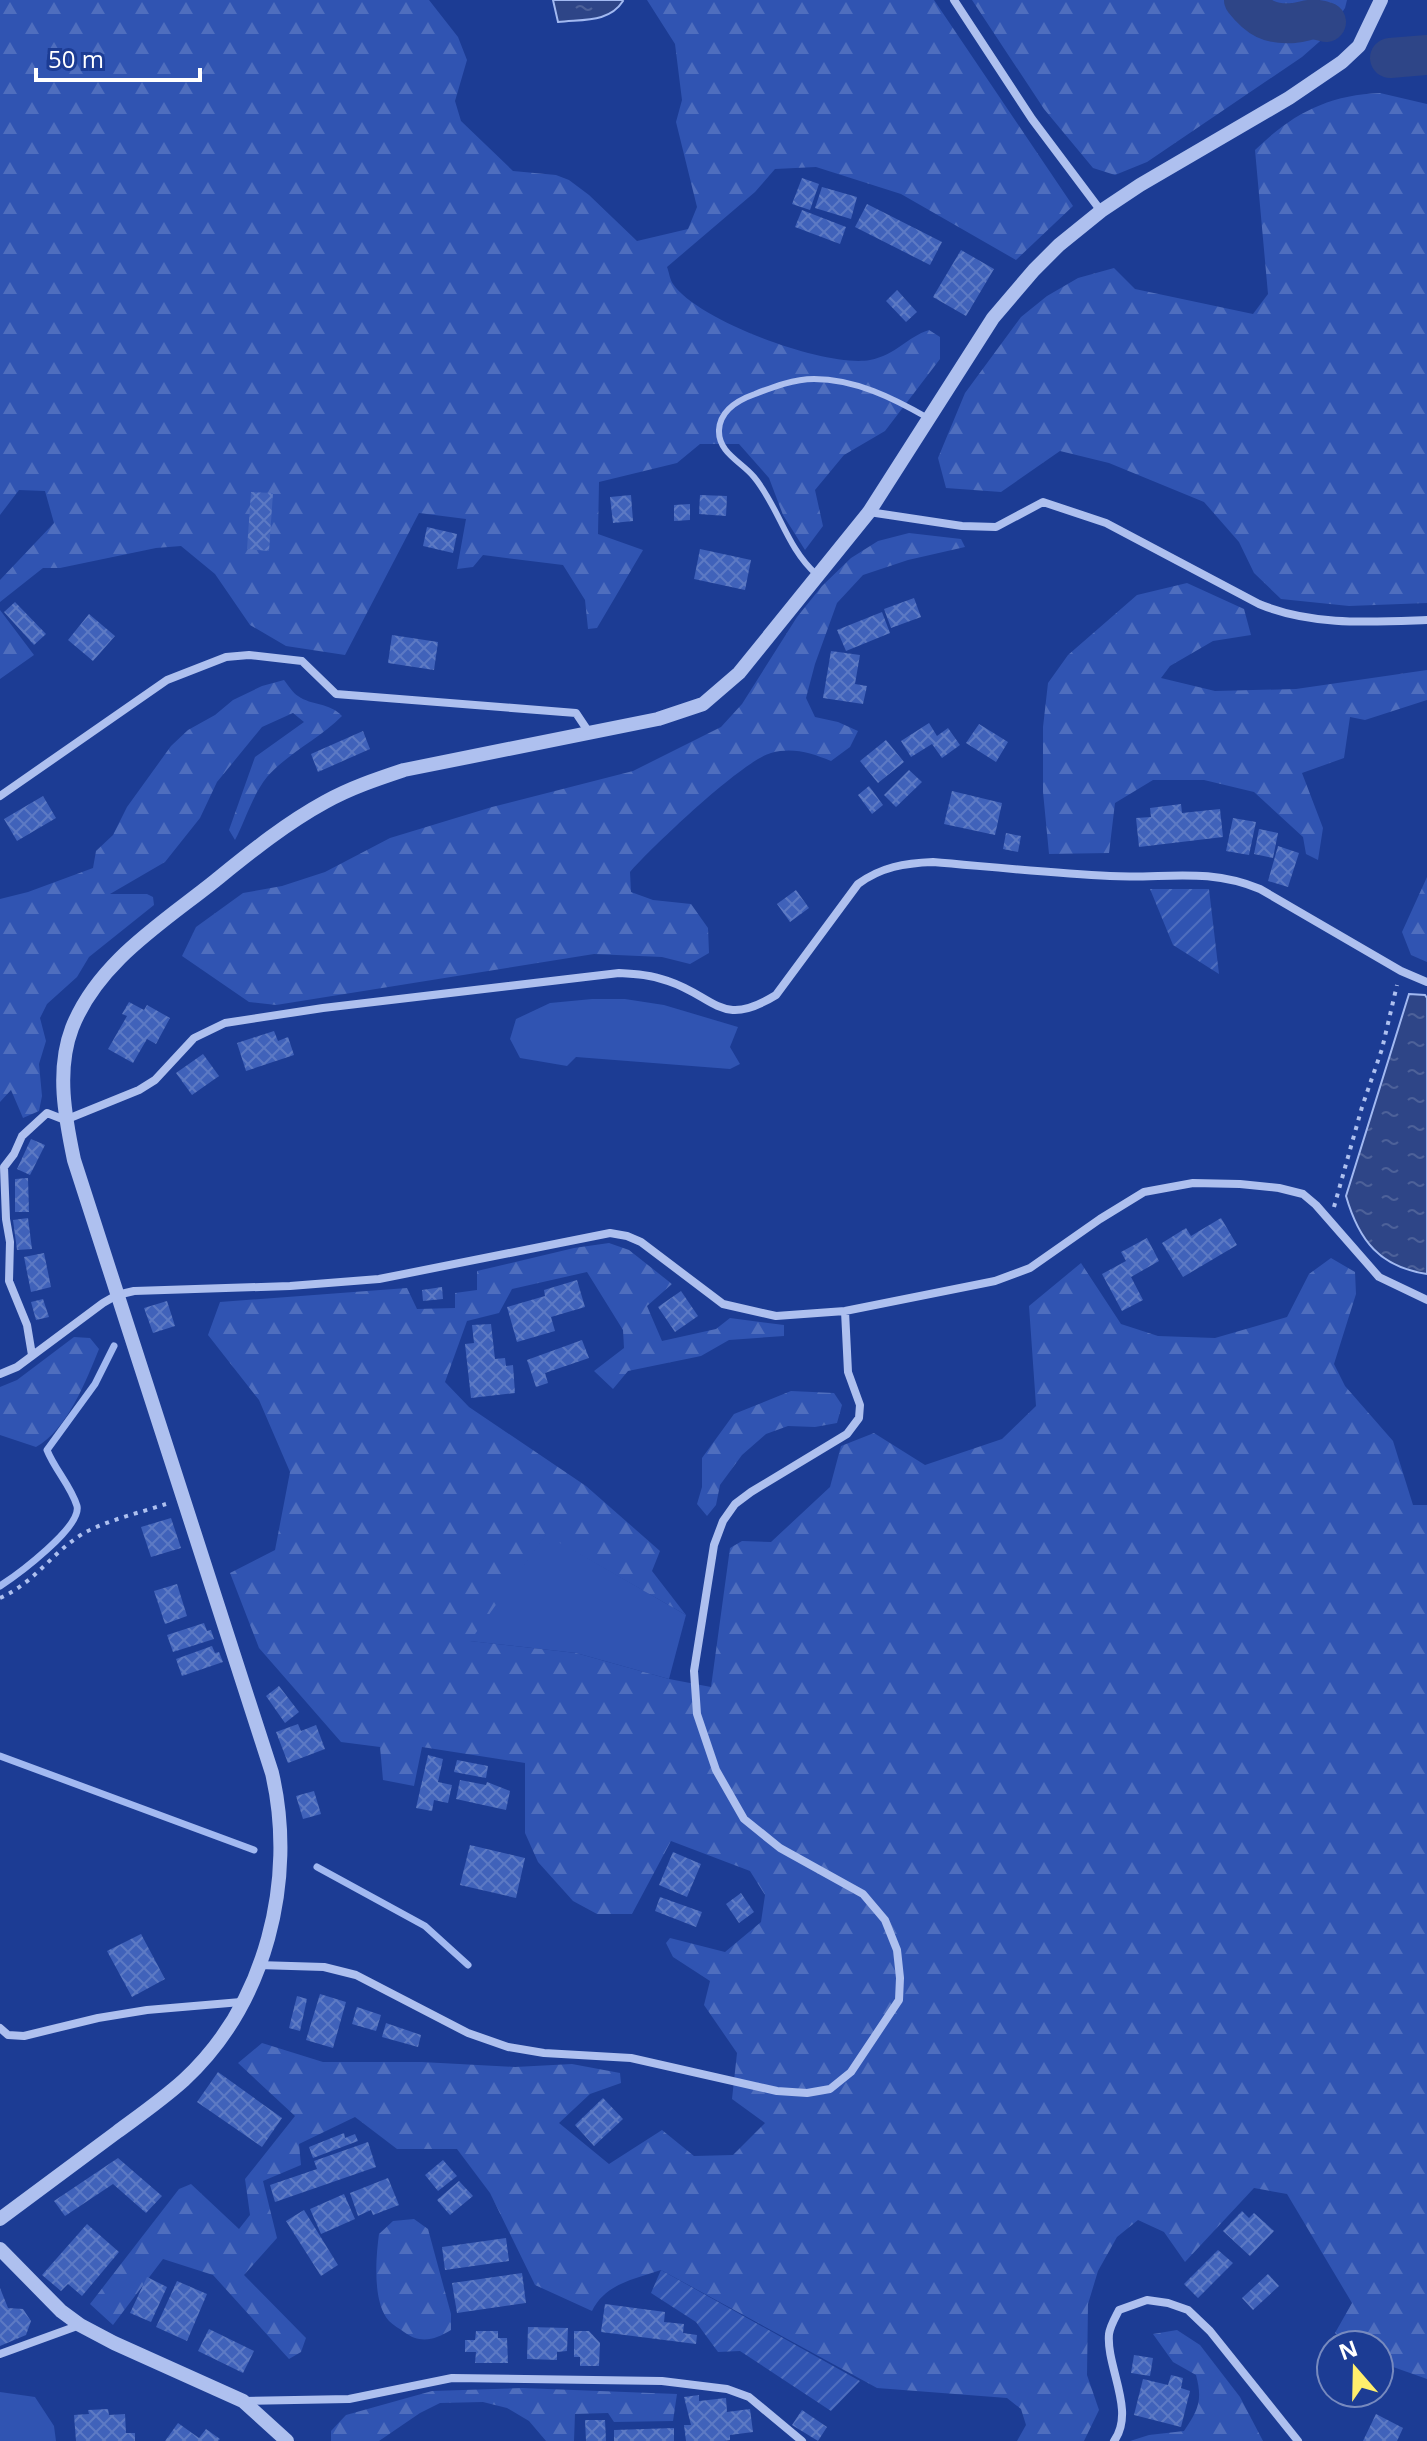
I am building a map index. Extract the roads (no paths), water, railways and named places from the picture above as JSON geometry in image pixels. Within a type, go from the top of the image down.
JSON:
[{"type":"street","points":[[954,0],[1032,119],[1101,211]]},
{"type":"street","points":[[0,2219],[183,2081],[218,2040],[241,2002],[270,1937],[279,1885],[279,1803],[272,1773],[74,1160],[65,1120],[65,1052],[80,1009],[115,963],[152,931],[275,833],[325,802],[404,770],[658,719],[703,704],[739,673],[869,512],[993,318],[1051,253],[1101,211],[1140,185],[1289,98],[1342,62],[1359,46],[1381,0]]},
{"type":"street","points":[[869,512],[962,526],[996,527],[1043,502],[1106,523],[1285,615],[1367,622],[1427,620]]},
{"type":"street","points":[[0,796],[167,680],[226,657],[249,655],[302,661],[336,694],[576,713],[588,731]]},
{"type":"street","points":[[32,1355],[27,1325],[9,1281],[10,1242],[6,1219],[4,1167],[22,1136],[47,1113],[65,1120],[139,1090],[155,1080],[194,1038],[225,1023],[323,1008],[619,973],[671,981],[715,1007],[740,1011],[776,995],[858,884],[870,876],[905,863],[933,862],[1112,876],[1213,875],[1238,880],[1286,903],[1401,971],[1427,982]]},
{"type":"street","points":[[0,1374],[17,1367],[103,1303],[117,1295],[134,1291],[290,1286],[379,1279],[610,1233],[641,1242],[723,1304],[776,1316],[845,1311],[995,1281],[1030,1268],[1144,1192],[1193,1183],[1240,1184],[1303,1194],[1379,1277],[1427,1300]]},
{"type":"street","points":[[258,1965],[324,1967],[356,1975],[468,2033],[508,2047],[544,2053],[631,2058],[777,2091],[807,2093],[830,2089],[851,2072],[899,2000],[897,1950],[885,1920],[863,1894],[780,1848],[744,1819],[716,1770],[697,1714],[694,1671],[714,1545],[723,1521],[735,1504],[847,1434],[859,1418],[860,1405],[848,1372],[845,1311]]},
{"type":"street","points":[[0,2028],[8,2035],[24,2036],[123,2014],[241,2002]]},
{"type":"street","points":[[0,2249],[61,2311],[80,2325],[243,2401],[287,2441]]},
{"type":"street","points":[[1114,2441],[1120,2425],[1121,2402],[1109,2346],[1109,2331],[1119,2310],[1147,2300],[1188,2310],[1210,2331],[1298,2441]]},
{"type":"street","points":[[0,2354],[80,2325]]},
{"type":"street","points":[[243,2401],[349,2399],[452,2378],[662,2381],[727,2389],[749,2397],[802,2441]]},
{"type":"lane","points":[[817,575],[801,561],[754,478],[726,452],[718,434],[721,419],[738,400],[779,385],[811,379],[888,395],[928,418]]},
{"type":"water","points":[[553,0],[623,1],[603,17],[558,22]]},
{"type":"water","points":[[1409,994],[1425,995],[1427,998],[1427,1274],[1396,1265],[1374,1249],[1358,1226],[1346,1196]]},
{"type":"waterway","points":[[1244,0],[1260,16],[1278,23],[1326,22]]},
{"type":"waterway","points":[[1390,58],[1427,55]]},
{"type":"waterway","points":[[0,1586],[47,1550],[76,1515],[74,1499],[47,1450],[95,1384],[114,1346]]},
{"type":"waterway","points":[[0,1756],[254,1850]]},
{"type":"waterway","points":[[317,1867],[425,1926],[468,1965]]}]
